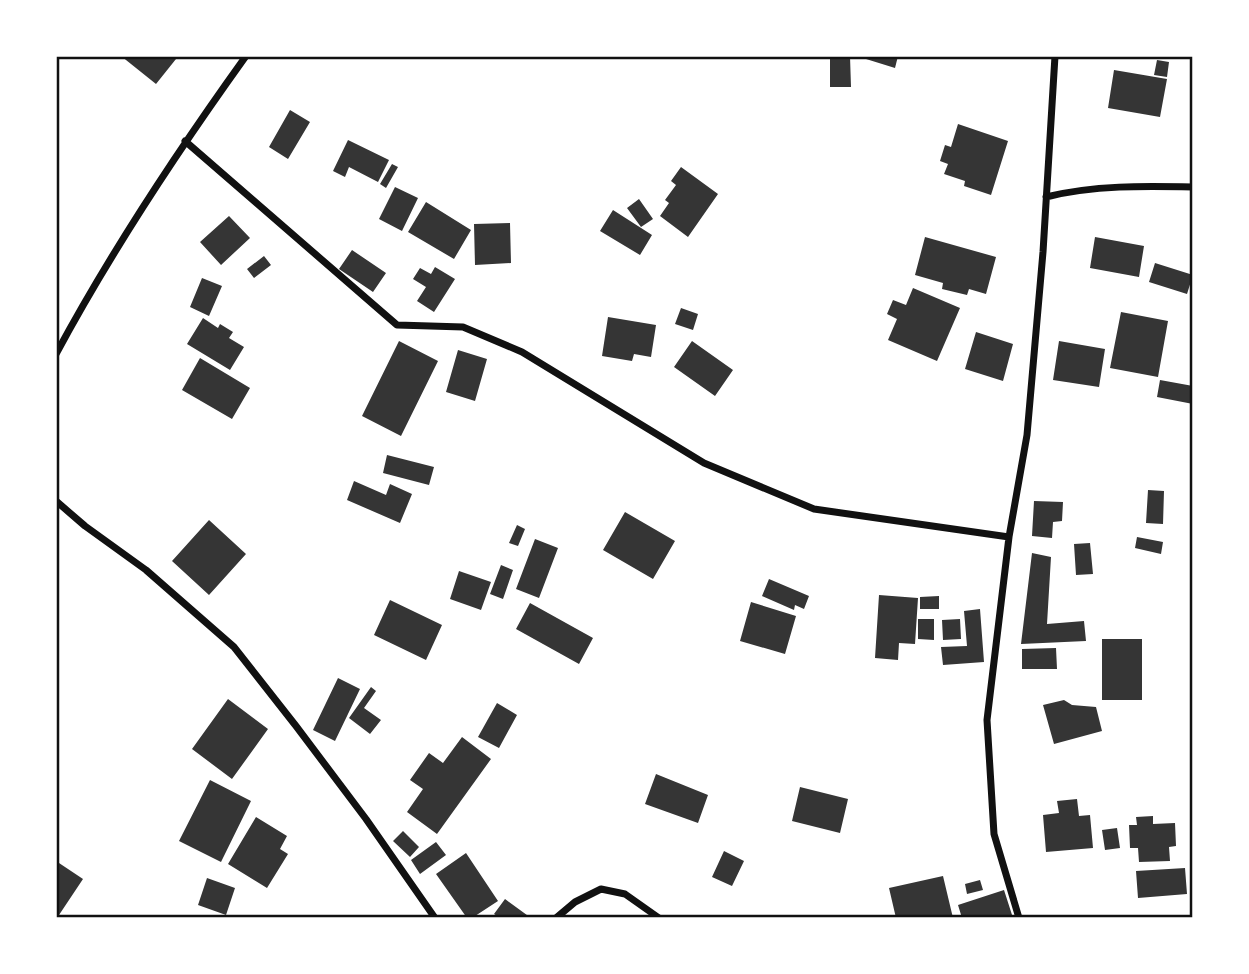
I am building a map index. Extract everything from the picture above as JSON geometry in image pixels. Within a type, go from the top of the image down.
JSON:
[{"type":"street","points":[[56,354],[85,300],[186,141],[246,56]]},
{"type":"street","points":[[1019,918],[994,834],[987,720],[1009,537],[1027,435],[1043,252],[1055,56]]},
{"type":"street","points":[[186,141],[397,325],[463,327],[522,352],[704,463],[814,509],[1009,537]]},
{"type":"street","points":[[1046,197],[1067,191],[1137,186],[1193,187]]},
{"type":"street","points":[[56,501],[85,526],[146,570],[234,647],[366,819],[435,918]]},
{"type":"street","points":[[556,918],[575,902],[601,889],[625,894],[659,918]]},
{"type":"building","points":[[121,56],[172,56],[176,59],[156,84]]},
{"type":"building","points":[[830,56],[850,56],[851,87],[830,87]]},
{"type":"building","points":[[867,56],[898,56],[895,68],[866,59]]},
{"type":"building","points":[[1157,60],[1169,62],[1167,77],[1154,75]]},
{"type":"building","points":[[1114,70],[1167,79],[1160,117],[1108,108]]},
{"type":"building","points":[[290,110],[310,122],[288,159],[269,147]]},
{"type":"building","points":[[958,124],[1008,141],[991,195],[964,186],[965,181],[944,174],[948,164],[940,161],[945,145],[951,147]]},
{"type":"building","points":[[348,140],[389,160],[378,182],[349,167],[345,177],[333,171]]},
{"type":"building","points":[[392,164],[398,167],[386,188],[380,184]]},
{"type":"building","points":[[681,167],[718,194],[688,237],[660,216],[669,203],[665,200],[676,185],[671,181]]},
{"type":"building","points":[[395,187],[418,198],[402,231],[379,219]]},
{"type":"building","points":[[639,199],[653,219],[641,227],[627,208]]},
{"type":"building","points":[[426,202],[471,230],[454,259],[408,232]]},
{"type":"building","points":[[613,210],[652,235],[640,255],[600,231]]},
{"type":"building","points":[[229,216],[250,238],[221,265],[200,242]]},
{"type":"building","points":[[510,223],[511,263],[475,265],[474,224]]},
{"type":"building","points":[[925,237],[996,257],[986,294],[969,289],[967,295],[942,289],[943,283],[915,275]]},
{"type":"building","points":[[1095,237],[1144,246],[1139,277],[1090,268]]},
{"type":"building","points":[[352,250],[386,273],[373,292],[339,269]]},
{"type":"building","points":[[264,256],[271,265],[254,278],[247,269]]},
{"type":"building","points":[[1155,263],[1193,275],[1187,294],[1149,282]]},
{"type":"building","points":[[435,267],[455,279],[434,312],[417,301],[426,287],[413,279],[420,268],[431,274]]},
{"type":"building","points":[[202,278],[222,286],[209,316],[190,307]]},
{"type":"building","points":[[913,288],[960,308],[937,361],[888,340],[897,319],[887,314],[893,300],[906,305]]},
{"type":"building","points":[[681,308],[698,314],[693,330],[675,324]]},
{"type":"building","points":[[1121,312],[1168,321],[1158,377],[1110,368]]},
{"type":"building","points":[[608,317],[656,325],[651,357],[634,354],[632,361],[602,356]]},
{"type":"building","points":[[203,318],[218,328],[220,324],[233,332],[229,338],[244,347],[230,370],[187,344]]},
{"type":"building","points":[[976,332],[1013,344],[1003,381],[965,369]]},
{"type":"building","points":[[399,341],[438,361],[401,436],[362,416]]},
{"type":"building","points":[[692,341],[733,370],[715,396],[674,367]]},
{"type":"building","points":[[1059,341],[1105,349],[1099,387],[1053,380]]},
{"type":"building","points":[[458,350],[487,359],[475,401],[446,392]]},
{"type":"building","points":[[200,358],[250,388],[232,419],[182,390]]},
{"type":"building","points":[[1160,380],[1193,386],[1193,404],[1157,397]]},
{"type":"building","points":[[387,455],[434,467],[429,485],[383,473]]},
{"type":"building","points":[[354,481],[386,495],[390,484],[412,494],[400,523],[347,500]]},
{"type":"building","points":[[1148,490],[1164,491],[1163,524],[1146,523]]},
{"type":"building","points":[[1034,501],[1063,502],[1062,521],[1053,522],[1052,538],[1032,536]]},
{"type":"building","points":[[625,512],[675,541],[653,579],[603,550]]},
{"type":"building","points":[[209,520],[246,554],[209,595],[172,561]]},
{"type":"building","points":[[517,525],[525,529],[518,546],[509,543]]},
{"type":"building","points":[[1137,537],[1163,542],[1161,554],[1135,548]]},
{"type":"building","points":[[535,539],[558,548],[539,598],[516,589]]},
{"type":"building","points":[[1090,543],[1093,574],[1076,575],[1074,544]]},
{"type":"building","points":[[1032,553],[1051,557],[1047,624],[1084,621],[1086,641],[1021,644]]},
{"type":"building","points":[[501,565],[513,570],[503,599],[490,594]]},
{"type":"building","points":[[459,571],[491,582],[481,610],[450,599]]},
{"type":"building","points":[[769,579],[809,596],[804,609],[795,605],[794,610],[762,596]]},
{"type":"building","points":[[879,595],[918,598],[915,644],[899,643],[898,660],[875,658]]},
{"type":"building","points":[[939,596],[939,609],[920,609],[920,597]]},
{"type":"building","points":[[390,600],[442,625],[426,660],[374,635]]},
{"type":"building","points":[[751,602],[796,616],[785,654],[740,641]]},
{"type":"building","points":[[530,603],[593,638],[579,664],[516,629]]},
{"type":"building","points":[[980,609],[984,662],[943,665],[941,647],[967,646],[964,611]]},
{"type":"building","points":[[918,619],[934,619],[934,640],[918,639]]},
{"type":"building","points":[[960,619],[961,639],[943,640],[942,620]]},
{"type":"building","points":[[1102,639],[1142,639],[1142,700],[1102,700]]},
{"type":"building","points":[[1056,648],[1057,669],[1022,669],[1022,649]]},
{"type":"building","points":[[338,678],[360,689],[335,741],[313,730]]},
{"type":"building","points":[[371,687],[376,691],[364,708],[381,720],[370,734],[349,718]]},
{"type":"building","points":[[228,699],[268,729],[232,779],[192,749]]},
{"type":"building","points":[[1064,700],[1072,705],[1096,707],[1102,731],[1054,744],[1043,705]]},
{"type":"building","points":[[497,703],[517,715],[499,748],[478,737]]},
{"type":"building","points":[[462,737],[491,759],[437,834],[407,812],[423,789],[410,780],[429,753],[443,763]]},
{"type":"building","points":[[656,774],[708,795],[698,823],[645,804]]},
{"type":"building","points":[[210,780],[251,801],[221,862],[179,841]]},
{"type":"building","points":[[800,787],[848,799],[840,833],[792,821]]},
{"type":"building","points":[[1077,799],[1079,816],[1090,815],[1093,848],[1046,852],[1043,815],[1059,813],[1057,801]]},
{"type":"building","points":[[1153,816],[1153,824],[1175,823],[1176,846],[1169,847],[1170,861],[1139,862],[1138,848],[1130,848],[1129,825],[1137,825],[1136,817]]},
{"type":"building","points":[[256,817],[287,836],[280,849],[288,854],[267,888],[228,864]]},
{"type":"building","points":[[1117,828],[1120,848],[1105,850],[1102,830]]},
{"type":"building","points":[[403,831],[419,847],[410,857],[393,841]]},
{"type":"building","points":[[436,842],[446,855],[420,874],[411,860]]},
{"type":"building","points":[[724,851],[744,861],[732,886],[712,877]]},
{"type":"building","points":[[466,853],[498,901],[472,918],[467,918],[436,874]]},
{"type":"building","points":[[56,861],[83,879],[57,918],[56,918]]},
{"type":"building","points":[[1185,868],[1187,894],[1138,898],[1136,871]]},
{"type":"building","points":[[943,876],[953,918],[896,918],[889,888]]},
{"type":"building","points":[[207,878],[235,888],[226,915],[198,905]]},
{"type":"building","points":[[980,880],[983,890],[967,894],[965,884]]},
{"type":"building","points":[[1004,890],[1013,918],[962,918],[958,905]]},
{"type":"building","points":[[505,899],[531,918],[500,918],[494,914]]}]
